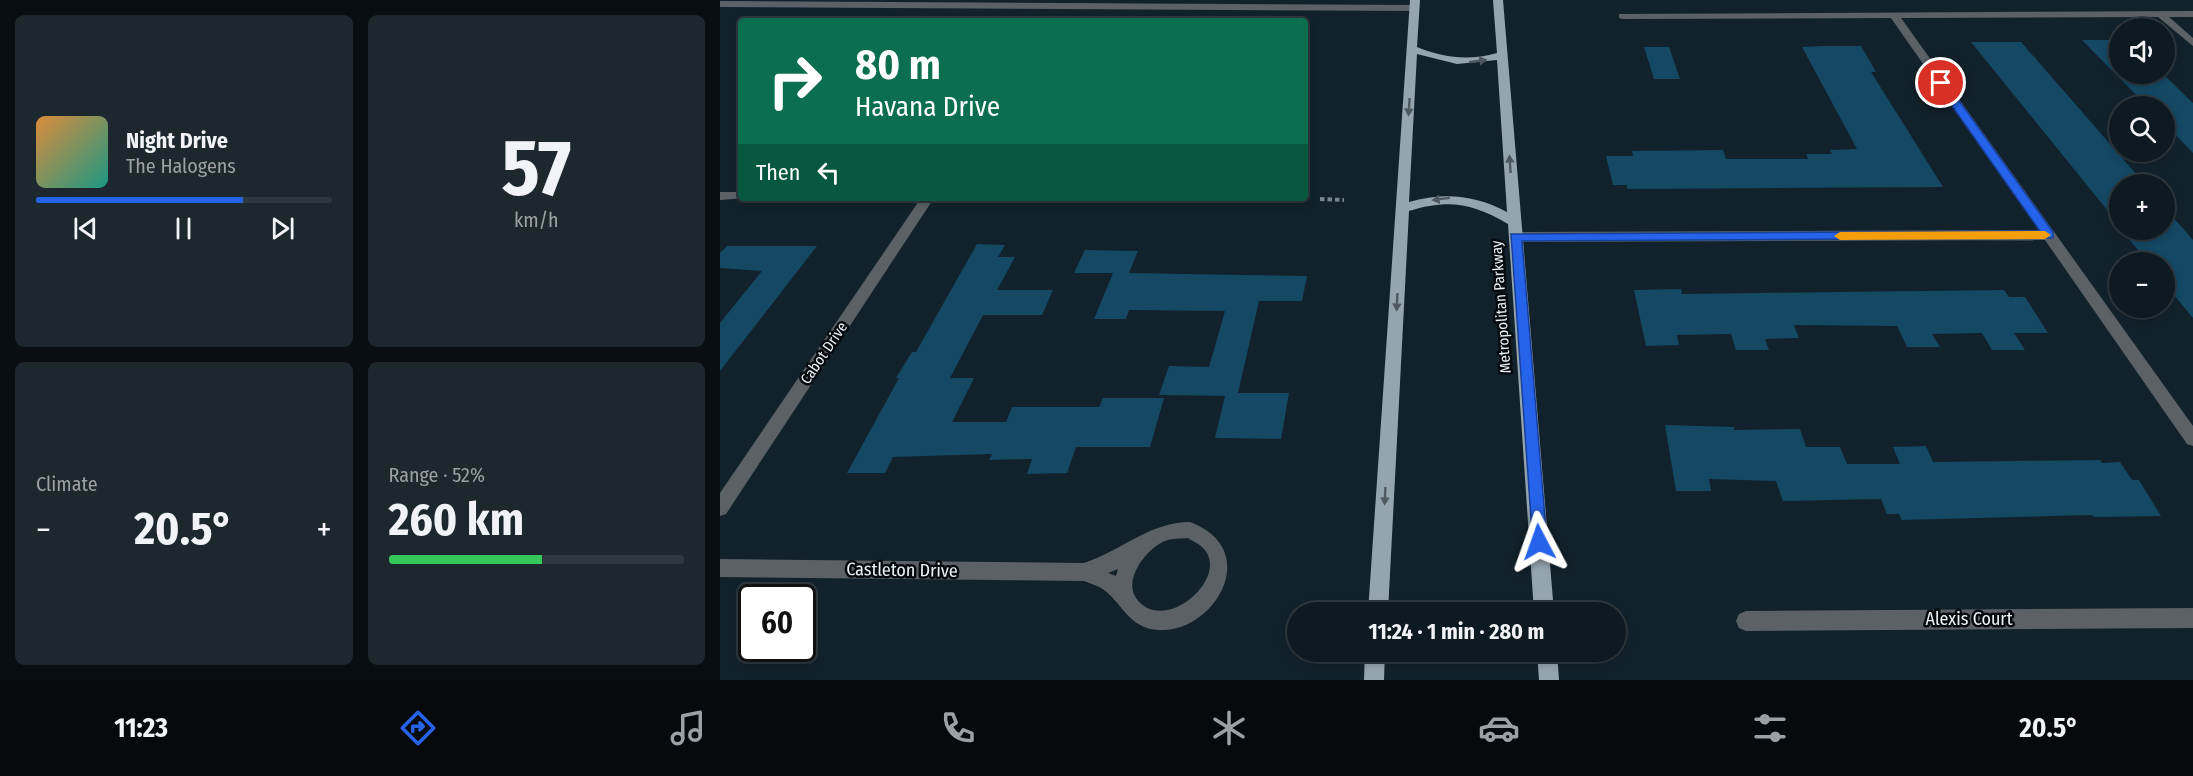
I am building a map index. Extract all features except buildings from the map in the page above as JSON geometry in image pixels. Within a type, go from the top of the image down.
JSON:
[{"type":"main road","name":"Metropolitan Parkway","points":[[1498,0],[1543,602]]},
{"type":"main road","points":[[1379,602],[1415,4]]},
{"type":"main road","points":[[1413,49],[1432,58],[1463,63],[1502,56]]},
{"type":"main road","points":[[1402,209],[1437,198],[1451,198],[1483,205],[1515,230]]},
{"type":"main road","points":[[1374,680],[1375,662]]},
{"type":"main road","points":[[1548,662],[1549,680]]},
{"type":"street","points":[[720,4],[1415,4]]},
{"type":"street","points":[[2160,14],[2193,43]]},
{"type":"street","points":[[1623,16],[2193,14]]},
{"type":"street","points":[[1894,15],[2193,439]]},
{"type":"street","points":[[720,196],[738,196]]},
{"type":"street","name":"Cabot Drive","points":[[720,508],[926,201]]},
{"type":"street","points":[[1515,230],[2049,235]]},
{"type":"street","name":"Castleton Drive","points":[[720,568],[1084,572],[1113,562],[1158,535],[1174,531],[1197,533],[1214,545],[1220,557],[1220,573],[1213,588],[1202,602],[1188,614],[1170,619],[1138,614],[1109,582],[1084,572]]},
{"type":"street","points":[[1128,603],[1123,589],[1125,574],[1132,558],[1143,545]]},
{"type":"street","name":"Alexis Court","points":[[1746,621],[2193,618]]},
{"type":"path","points":[[1320,199],[1344,200]]},
{"type":"slow traffic","points":[[1840,236],[2045,235]]},
{"type":"route","points":[[1539,542],[1516,237],[2049,235],[1941,83]]}]
